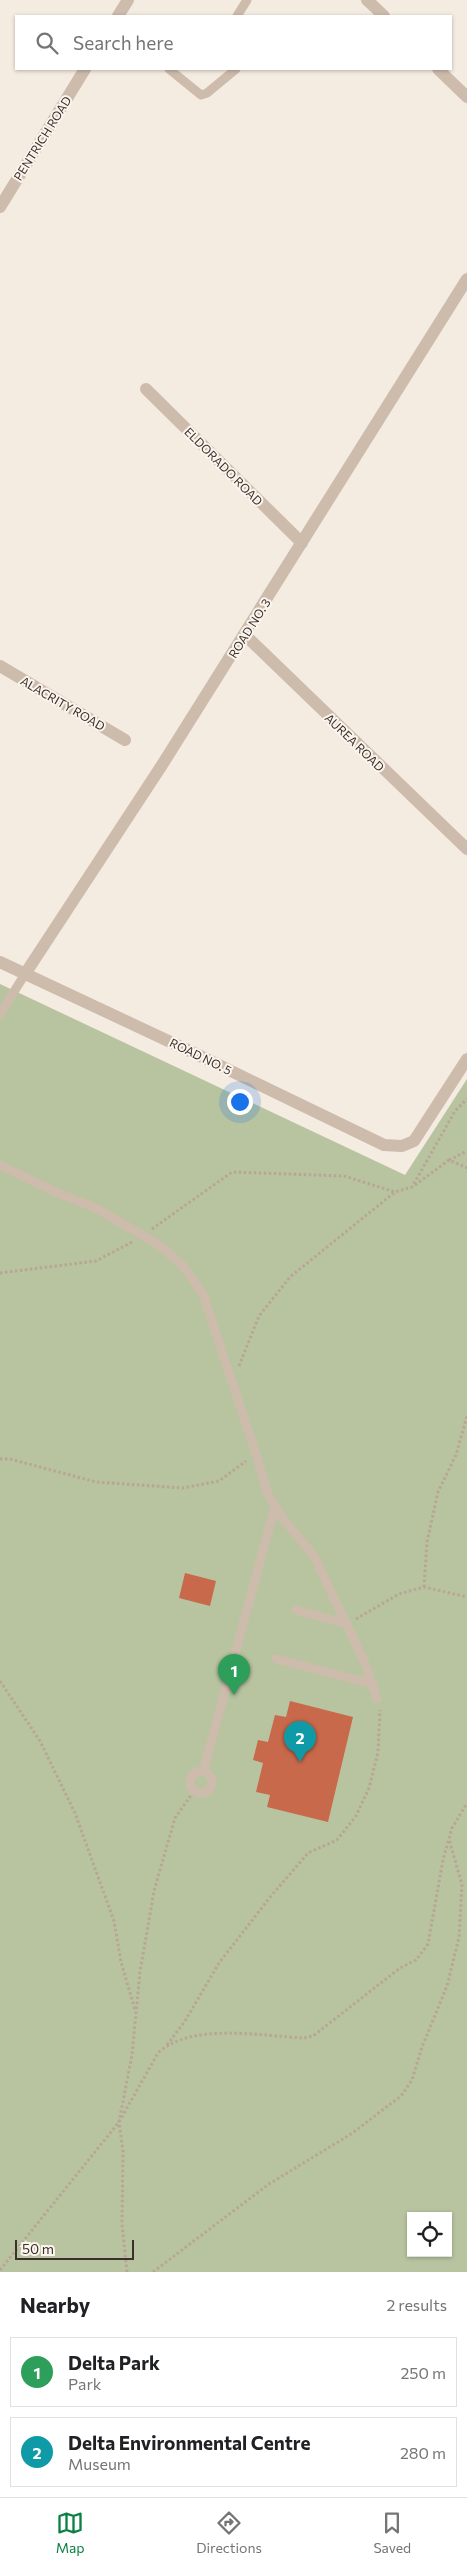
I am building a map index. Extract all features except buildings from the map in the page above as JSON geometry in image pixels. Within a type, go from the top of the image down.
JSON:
[{"type":"street","points":[[119,15],[128,0]]},
{"type":"street","points":[[367,0],[383,15]]},
{"type":"street","name":"PENTRICH ROAD","points":[[0,206],[84,70]]},
{"type":"street","points":[[439,70],[467,97]]},
{"type":"street","name":"ROAD NO. 3","points":[[25,974],[245,635],[467,279]]},
{"type":"street","name":"ELDORADO ROAD","points":[[146,389],[302,543]]},
{"type":"street","name":"AUREA ROAD","points":[[245,635],[467,849]]},
{"type":"street","name":"ALACRITY ROAD","points":[[0,666],[125,740]]},
{"type":"street","name":"ROAD NO. 5","points":[[0,962],[196,1054],[378,1143],[402,1146],[409,1144],[419,1135],[467,1059]]},
{"type":"lane","points":[[239,15],[247,0]]},
{"type":"lane","points":[[170,70],[200,95],[207,93],[235,70]]},
{"type":"lane","points":[[0,1014],[25,974]]},
{"type":"lane","points":[[0,1165],[60,1194],[94,1207],[159,1245],[183,1266],[203,1294],[268,1495],[314,1556],[347,1624],[373,1684],[377,1699]]},
{"type":"lane","points":[[203,1772],[275,1506]]},
{"type":"lane","points":[[296,1610],[347,1624]]},
{"type":"lane","points":[[276,1659],[373,1684]]},
{"type":"lane","points":[[196,1772],[203,1772],[211,1778],[210,1788],[201,1793],[194,1791],[190,1785],[191,1778],[196,1772]]},
{"type":"path","points":[[412,1187],[456,1111],[467,1098]]},
{"type":"path","points":[[232,1383],[258,1316],[290,1277],[395,1192],[412,1187],[449,1160],[467,1151]]},
{"type":"path","points":[[449,1160],[467,1168]]},
{"type":"path","points":[[0,1273],[96,1261],[144,1236],[171,1213],[232,1172],[344,1176],[395,1192]]},
{"type":"path","points":[[424,1587],[427,1542],[438,1492],[456,1455],[467,1416]]},
{"type":"path","points":[[0,1460],[10,1459],[96,1482],[183,1488],[219,1481],[256,1454]]},
{"type":"path","points":[[347,1624],[399,1594],[424,1587],[467,1597]]},
{"type":"path","points":[[0,1681],[40,1741],[75,1813],[114,1921],[120,1962],[136,2014]]},
{"type":"path","points":[[0,2270],[119,2122],[158,2053],[166,2046],[185,2021],[219,1963],[271,1896],[308,1853],[337,1840],[356,1816],[369,1788],[378,1752],[381,1714],[377,1699]]},
{"type":"path","points":[[127,2272],[122,2224],[123,2151],[119,2122],[132,2056],[140,1972],[154,1891],[175,1818],[194,1791]]},
{"type":"path","points":[[166,2046],[198,2036],[229,2034],[304,2038],[314,2036],[400,1968],[416,1960],[428,1944],[452,1828],[467,1803]]},
{"type":"path","points":[[153,2272],[269,2184],[351,2134],[401,2096],[407,2088],[412,2080],[447,1986],[458,1937],[462,1885],[449,1838]]},
{"type":"green space","points":[[0,984],[405,1175],[467,1079],[467,2272],[0,2272]]},
{"type":"place","name":"Delta Park","points":[[234,1695]]},
{"type":"place","name":"Delta Environmental Centre","points":[[300,1762]]}]
